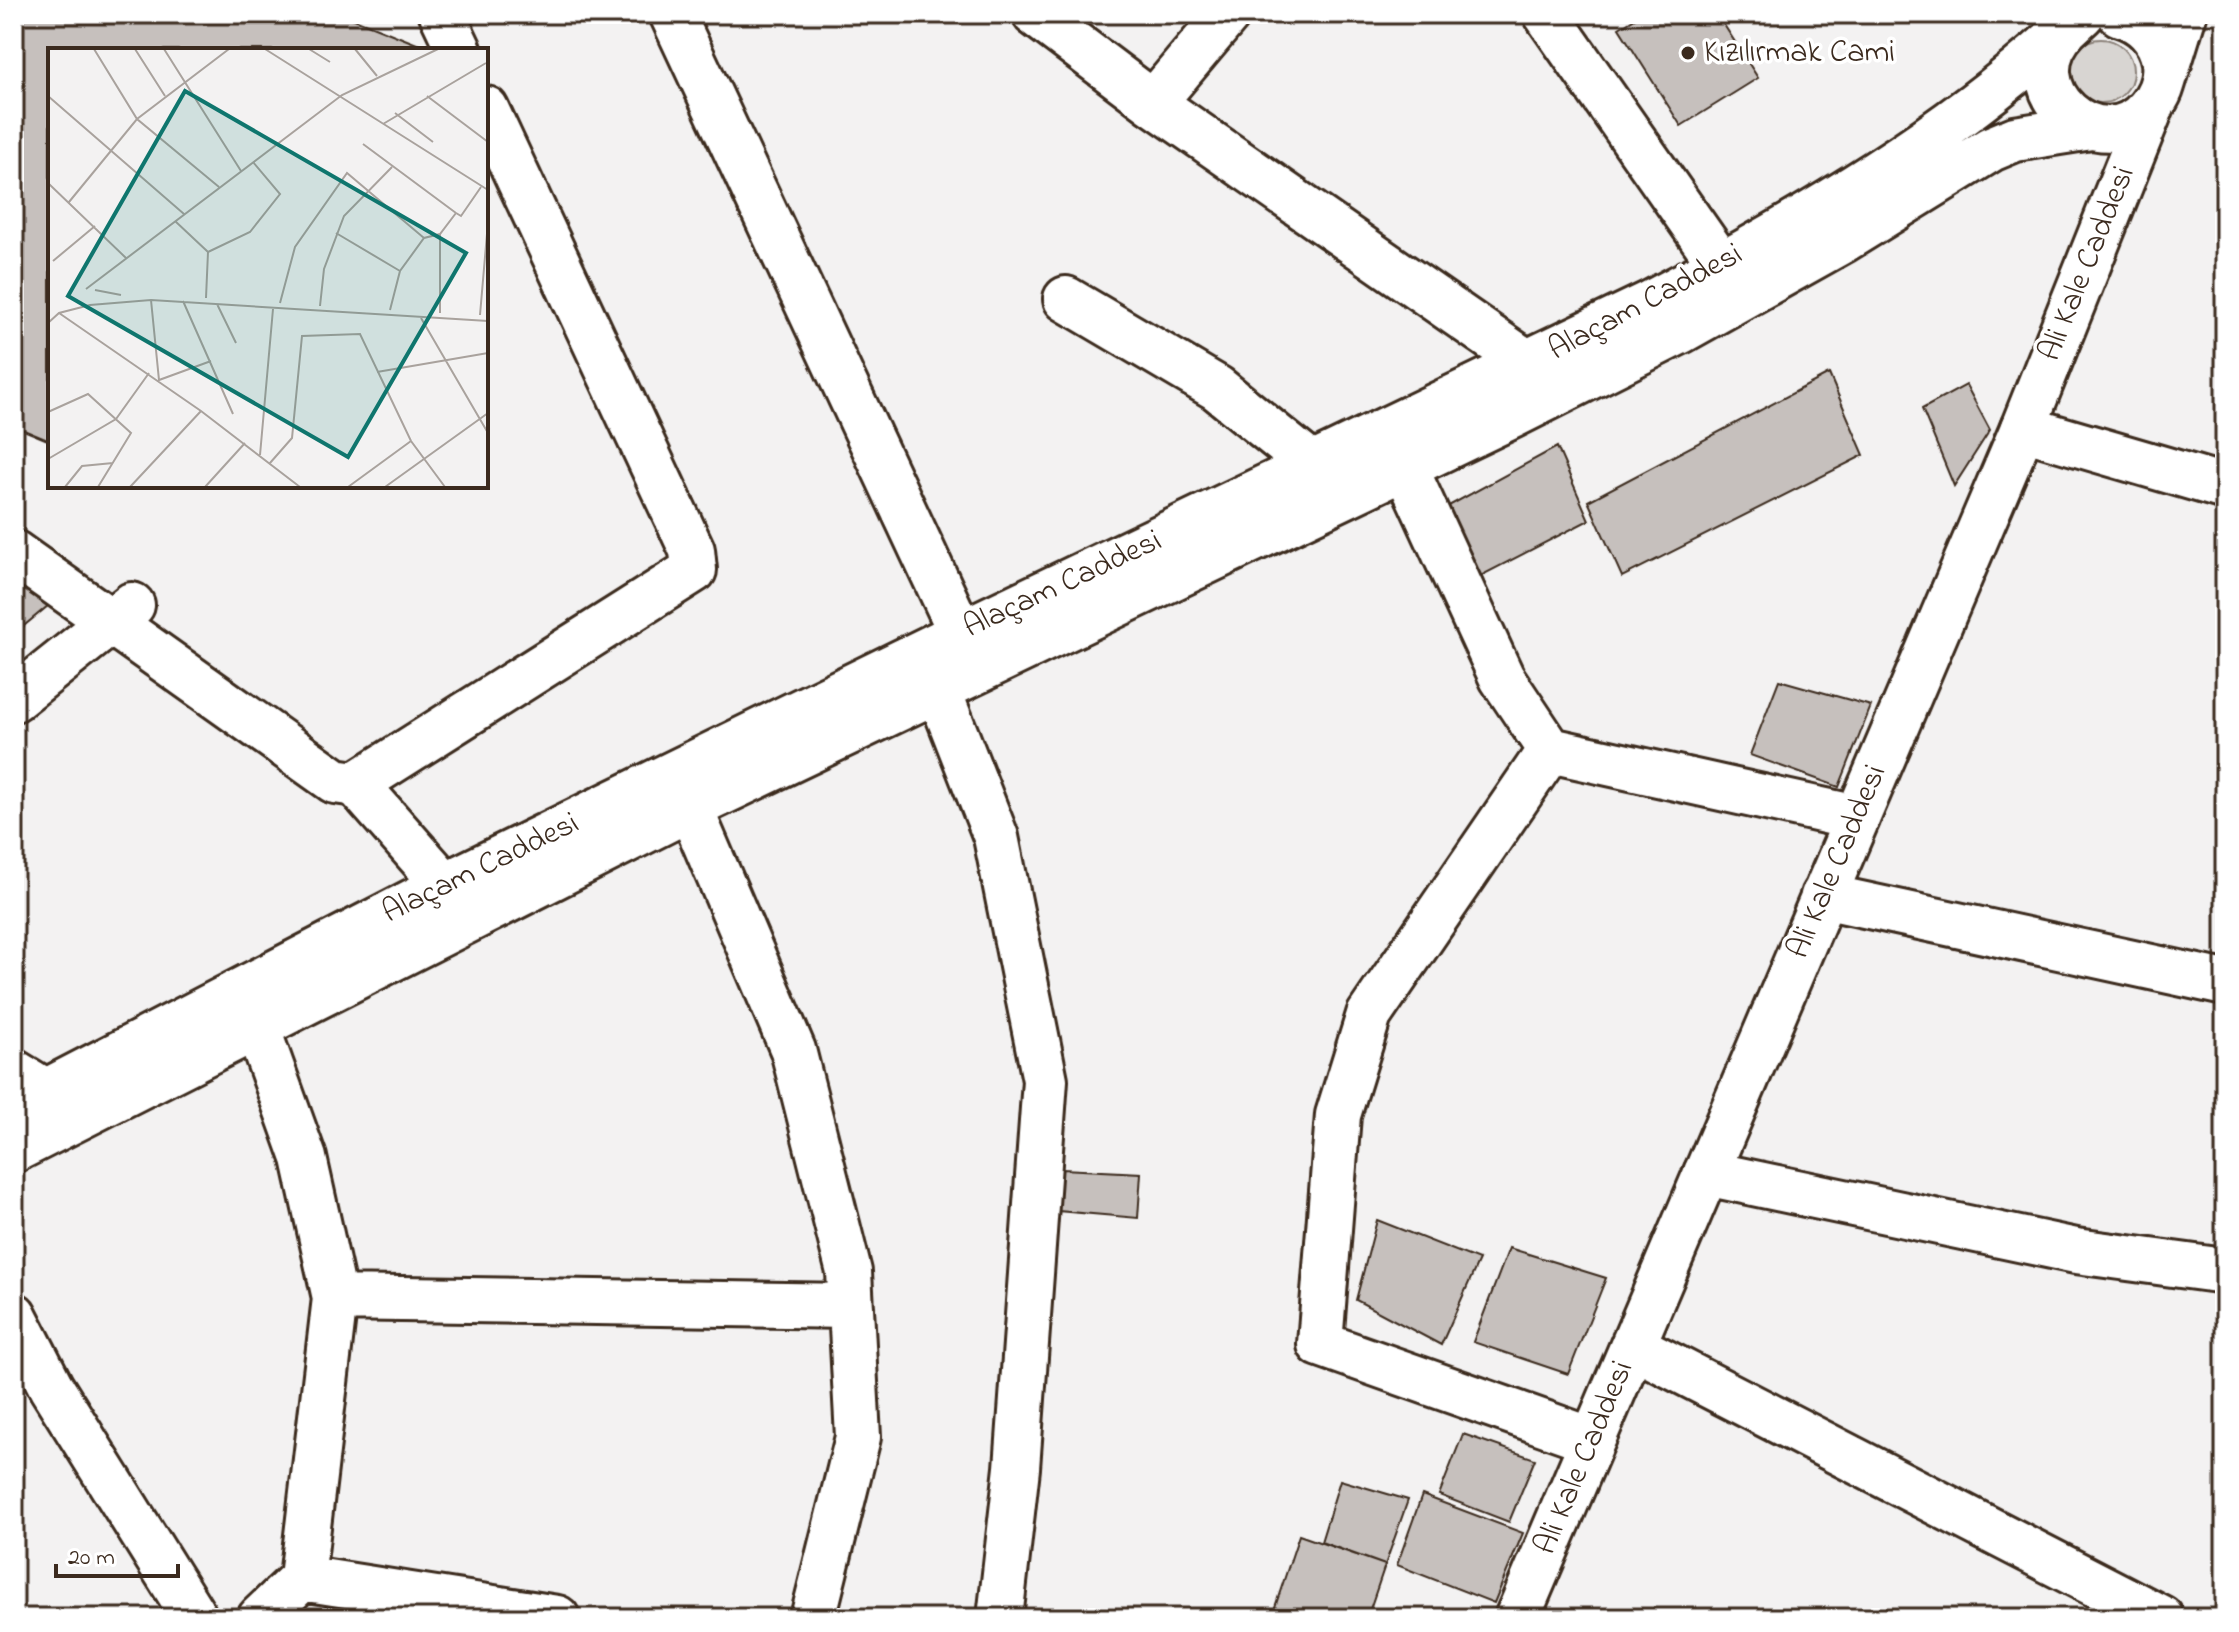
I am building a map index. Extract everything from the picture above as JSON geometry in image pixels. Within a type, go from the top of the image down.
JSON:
[{"type":"street","points":[[442,14],[458,48]]},
{"type":"street","points":[[672,14],[961,633],[1005,658]]},
{"type":"street","points":[[1035,14],[1538,382]]},
{"type":"street","points":[[1153,103],[1228,14]]},
{"type":"street","points":[[1546,14],[1722,266]]},
{"type":"street","points":[[2120,14],[2142,25],[2156,41],[2163,62],[2158,94]]},
{"type":"street","name":"Ali Kale Caddesi","points":[[1517,1618],[2023,428],[2158,94],[2184,14]]},
{"type":"street","points":[[2081,18],[2052,49],[2048,78],[2054,97],[2066,113],[2091,127]]},
{"type":"street","name":"Alaçam Caddesi","points":[[24,1091],[456,903],[690,808],[1405,467],[1902,156],[2024,67],[2081,18]]},
{"type":"street","name":"Alaçam Caddesi","points":[[14,1150],[257,1027],[456,903],[961,633],[1313,466],[1538,382],[1750,294],[1991,149],[2025,137],[2091,127],[2111,128],[2130,123],[2146,112],[2158,94]]},
{"type":"street","points":[[14,553],[122,612],[335,781],[356,784],[694,570],[692,550],[488,113]]},
{"type":"street","points":[[1066,299],[1217,388],[1313,466]]},
{"type":"street","points":[[2023,428],[2225,487]]},
{"type":"street","points":[[1405,467],[1502,678],[1550,750],[1857,818]]},
{"type":"street","points":[[14,699],[122,612]]},
{"type":"street","points":[[961,633],[938,689],[996,837],[1045,1080],[1017,1468],[1000,1618]]},
{"type":"street","points":[[1550,750],[1369,1015],[1338,1115],[1320,1344],[1592,1440]]},
{"type":"street","points":[[356,784],[456,903]]},
{"type":"street","points":[[690,808],[793,1050],[849,1272],[858,1437],[813,1618]]},
{"type":"street","points":[[1823,896],[2225,983]]},
{"type":"street","points":[[257,1027],[304,1158],[335,1298],[302,1578],[260,1618]]},
{"type":"street","points":[[1706,1173],[2076,1251],[2225,1271]]},
{"type":"street","points":[[335,1298],[851,1306]]},
{"type":"street","points":[[14,1315],[51,1387],[195,1618]]},
{"type":"street","points":[[1633,1346],[2161,1618]]},
{"type":"street","points":[[302,1578],[557,1618]]},
{"type":"shaded area","points":[[2095,39],[2107,39],[2124,48],[2131,59],[2131,83],[2124,94],[2107,103],[2095,103],[2083,98],[2074,89],[2069,77],[2069,65],[2074,53],[2083,44]]},
{"type":"building","points":[[14,14],[342,14],[427,48],[48,48],[48,440],[14,426]]},
{"type":"building","name":"Kızılırmak Cami","points":[[1641,14],[1717,14],[1758,78],[1681,126],[1619,28]]},
{"type":"building","points":[[1829,374],[1864,455],[1622,577],[1588,501]]},
{"type":"building","points":[[1966,385],[1990,430],[1954,486],[1922,409]]},
{"type":"building","points":[[1557,447],[1589,520],[1467,583],[1434,514]]},
{"type":"building","points":[[14,582],[49,605],[14,634]]},
{"type":"building","points":[[1779,680],[1871,706],[1839,787],[1750,755]]},
{"type":"building","points":[[1062,1169],[1141,1173],[1138,1218],[1058,1211]]},
{"type":"building","points":[[1377,1220],[1479,1260],[1441,1345],[1356,1300]]},
{"type":"building","points":[[1509,1248],[1606,1278],[1568,1374],[1473,1342]]},
{"type":"building","points":[[1463,1434],[1535,1459],[1509,1522],[1439,1495]]},
{"type":"building","points":[[1340,1480],[1408,1500],[1385,1565],[1321,1542]]},
{"type":"building","points":[[1422,1495],[1523,1533],[1494,1603],[1397,1565]]},
{"type":"building","points":[[1299,1535],[1385,1565],[1367,1618],[1298,1618],[1274,1610]]},
{"type":"place","name":"Kızılırmak Cami","points":[[1688,53]]}]
